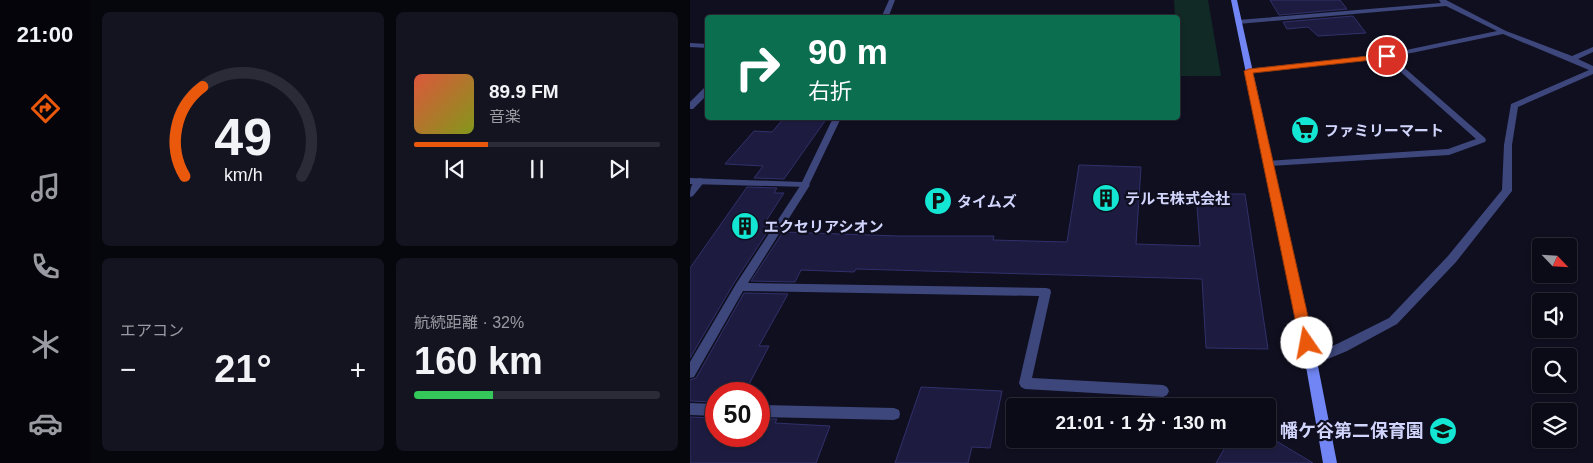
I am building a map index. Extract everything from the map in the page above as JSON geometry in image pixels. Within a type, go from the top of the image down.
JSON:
[{"type":"main road","points":[[1234,0],[1311,361],[1330,463]]},
{"type":"street","points":[[885,15],[892,0]]},
{"type":"street","points":[[1238,22],[1445,2],[1504,32],[1572,58],[1593,70]]},
{"type":"street","points":[[1249,71],[1387,56],[1504,32]]},
{"type":"street","points":[[690,45],[705,46]]},
{"type":"street","points":[[1572,58],[1593,49]]},
{"type":"street","points":[[1268,164],[1449,152],[1482,140],[1387,56]]},
{"type":"street","points":[[1311,361],[1393,321],[1452,258],[1507,191],[1508,145],[1514,106],[1593,70]]},
{"type":"street","points":[[690,107],[705,92]]},
{"type":"street","points":[[690,373],[740,287],[805,185],[836,120]]},
{"type":"street","points":[[690,194],[695,181],[805,185]]},
{"type":"street","points":[[740,287],[1046,292],[1025,383],[1163,391]]},
{"type":"street","points":[[690,409],[705,410]]},
{"type":"street","points":[[770,411],[894,414]]},
{"type":"green space","points":[[1174,0],[1208,0],[1221,76],[1180,76],[1180,15],[1175,15]]},
{"type":"building","points":[[1270,0],[1340,0],[1347,9],[1279,15]]},
{"type":"building","points":[[1353,16],[1366,33],[1318,36],[1308,27],[1287,29],[1283,22]]},
{"type":"building","points":[[782,120],[826,120],[784,179],[754,178],[763,166],[725,164],[754,131],[772,132]]},
{"type":"building","points":[[1079,165],[1141,167],[1136,244],[1200,246],[1196,194],[1245,194],[1268,349],[1206,348],[1202,279],[856,269],[854,272],[801,270],[795,282],[751,281],[783,232],[898,236],[994,236],[993,240],[1067,242]]},
{"type":"building","points":[[747,187],[777,188],[774,193],[784,193],[766,221],[773,222],[768,231],[734,283],[690,358],[690,268]]},
{"type":"building","points":[[744,293],[788,294],[759,346],[769,346],[750,382],[705,382],[705,402],[690,401],[690,380],[696,378]]},
{"type":"building","points":[[921,387],[1002,391],[990,448],[972,447],[968,463],[895,463]]},
{"type":"building","points":[[690,417],[705,418],[705,447],[770,447],[770,419],[777,419],[775,423],[830,426],[816,463],[690,463]]},
{"type":"building","points":[[1276,441],[1313,463],[1216,463],[1225,448],[1276,448]]},
{"type":"place","name":"ファミリーマート","points":[[1305,130]]},
{"type":"place","name":"テルモ株式会社","points":[[1106,198]]},
{"type":"place","name":"タイムズ","points":[[938,201]]},
{"type":"place","name":"エクセリアシオン","points":[[745,226]]},
{"type":"place","name":"幡ケ谷第二保育園","points":[[1443,431]]},
{"type":"route","points":[[1307,343],[1249,71],[1387,56]]}]
